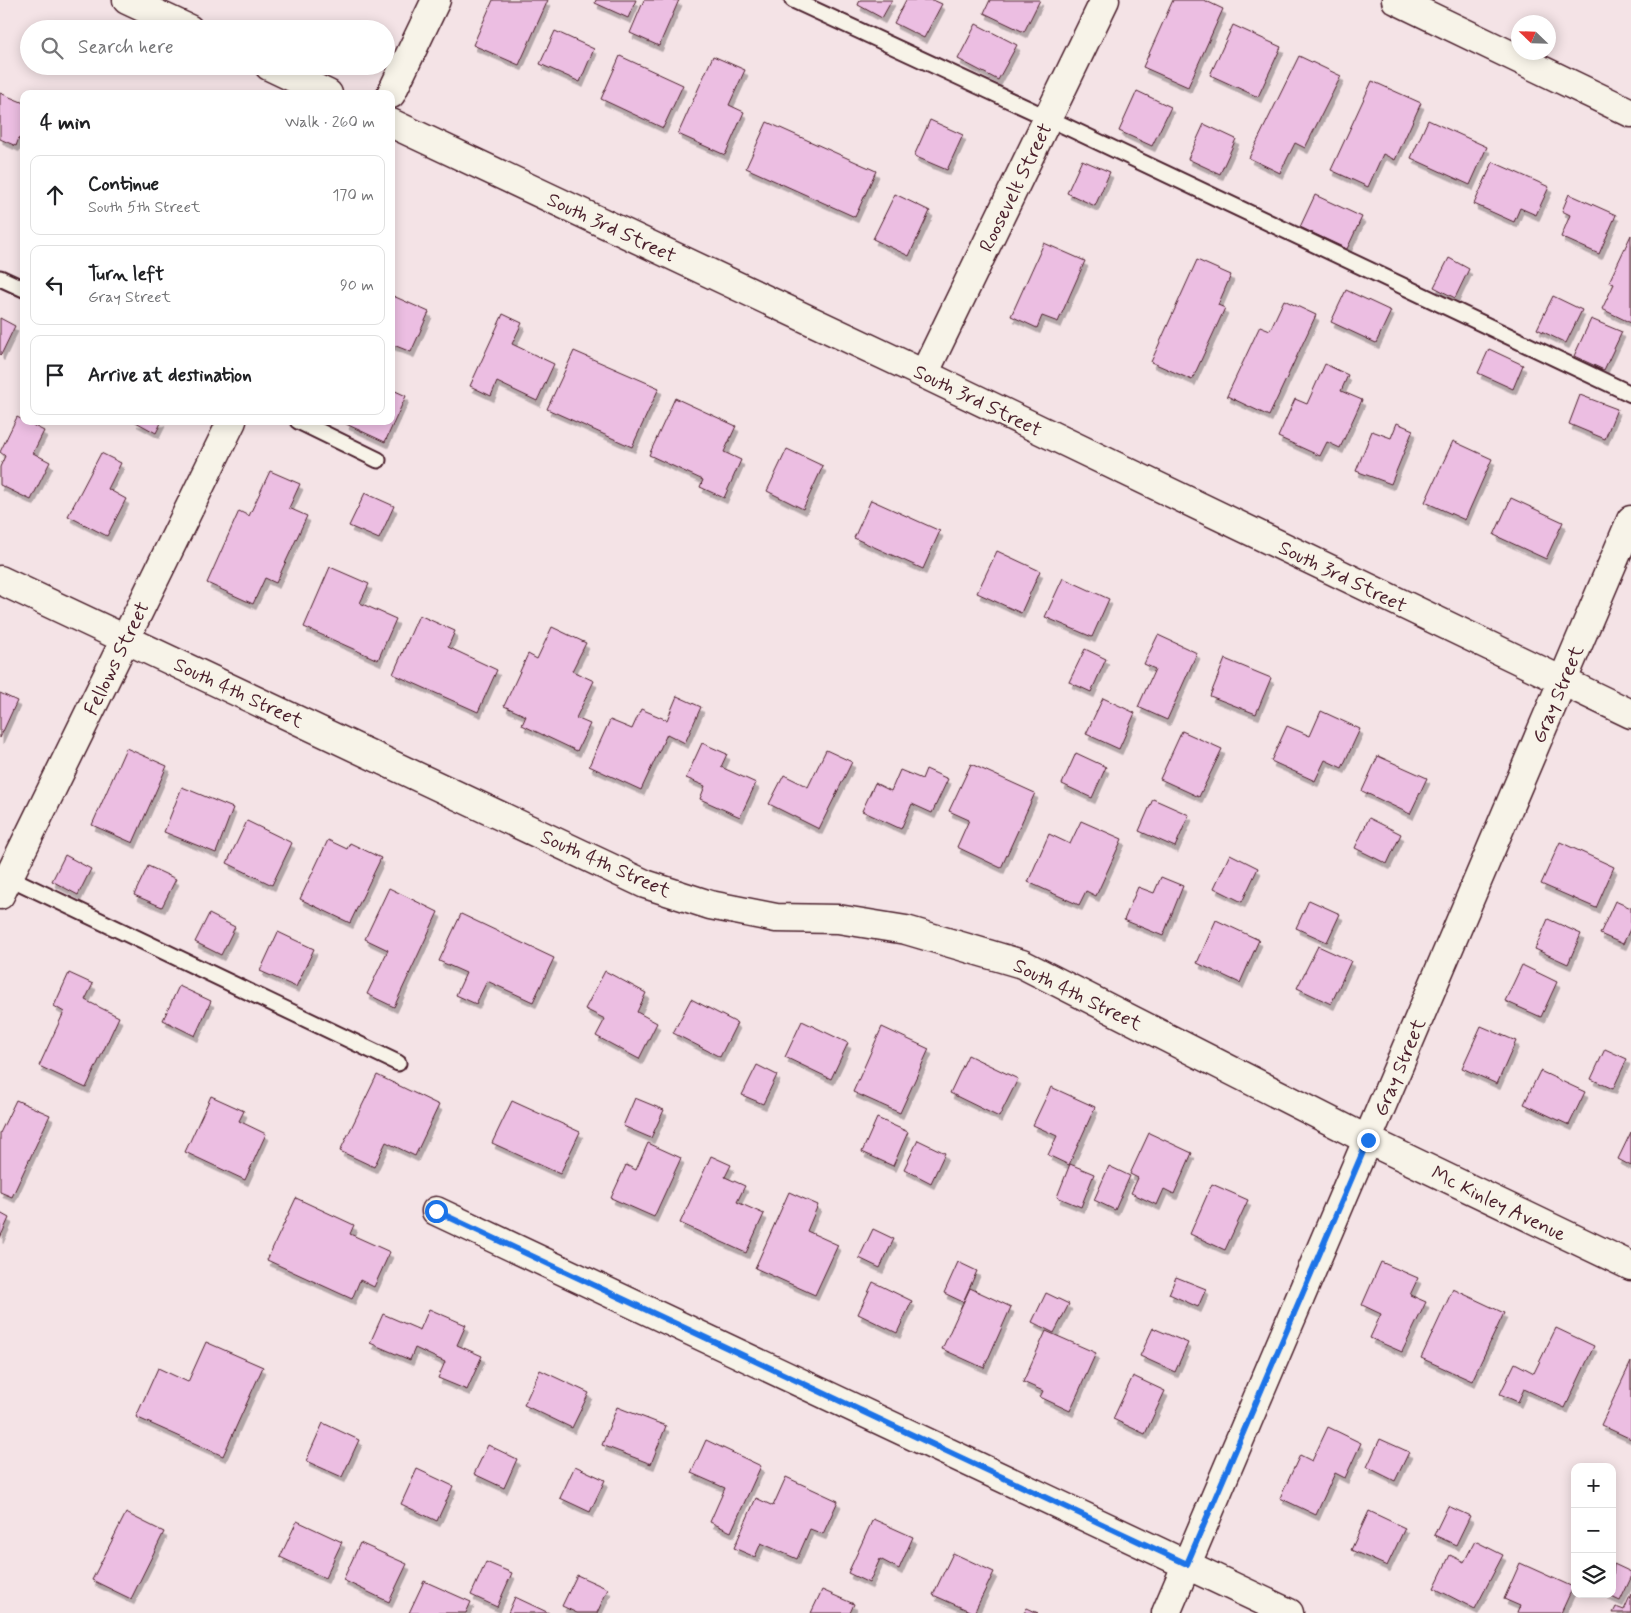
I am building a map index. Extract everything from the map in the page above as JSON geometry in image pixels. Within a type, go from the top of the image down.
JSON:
[{"type":"street","points":[[127,0],[169,20]]},
{"type":"street","points":[[393,90],[436,0]]},
{"type":"street","name":"Roosevelt Street","points":[[924,374],[1105,0]]},
{"type":"street","points":[[1396,0],[1631,113]]},
{"type":"street","points":[[288,75],[320,90]]},
{"type":"street","name":"South 3rd Street","points":[[395,125],[924,374],[1631,714]]},
{"type":"street","name":"Fellows Street","points":[[3,882],[126,638],[230,425]]},
{"type":"street","name":"Gray Street","points":[[1166,1613],[1631,520]]},
{"type":"street","name":"South 4th Street","points":[[0,580],[645,884],[710,904],[776,918],[838,919],[906,930],[1022,964],[1368,1140]]},
{"type":"street","name":"Mc Kinley Avenue","points":[[1368,1140],[1631,1266]]},
{"type":"street","points":[[436,1211],[1289,1613]]},
{"type":"lane","points":[[793,0],[1048,118],[1631,394]]},
{"type":"lane","points":[[0,278],[20,287]]},
{"type":"lane","points":[[306,425],[378,460]]},
{"type":"lane","points":[[3,882],[398,1063]]},
{"type":"building","points":[[493,0],[548,0],[519,65],[473,45]]},
{"type":"building","points":[[596,0],[636,0],[628,18],[595,3]]},
{"type":"building","points":[[644,0],[679,0],[659,46],[630,33]]},
{"type":"building","points":[[860,0],[892,0],[882,18],[858,5]]},
{"type":"building","points":[[906,0],[933,0],[942,4],[924,38],[894,23]]},
{"type":"building","points":[[990,0],[1040,0],[1024,32],[984,13]]},
{"type":"building","points":[[1173,0],[1204,0],[1223,9],[1188,87],[1143,67]]},
{"type":"building","points":[[976,24],[1017,45],[998,80],[958,59]]},
{"type":"building","points":[[1233,25],[1281,47],[1258,97],[1210,75]]},
{"type":"building","points":[[555,31],[594,49],[580,82],[540,64]]},
{"type":"building","points":[[620,56],[683,85],[663,128],[601,99]]},
{"type":"building","points":[[713,56],[745,70],[729,105],[744,112],[725,155],[678,134]]},
{"type":"building","points":[[1299,56],[1341,76],[1305,148],[1295,143],[1280,173],[1249,158]]},
{"type":"building","points":[[1372,81],[1421,103],[1395,160],[1383,154],[1368,187],[1331,170]]},
{"type":"building","points":[[1137,91],[1171,107],[1152,146],[1119,131]]},
{"type":"building","points":[[0,93],[20,101],[20,138],[16,146],[0,139]]},
{"type":"building","points":[[930,120],[963,135],[947,170],[914,156]]},
{"type":"building","points":[[1428,120],[1487,147],[1470,185],[1411,158]]},
{"type":"building","points":[[767,122],[876,171],[855,217],[746,168]]},
{"type":"building","points":[[1204,124],[1236,139],[1220,174],[1188,159]]},
{"type":"building","points":[[1082,160],[1110,172],[1095,206],[1067,193]]},
{"type":"building","points":[[1493,162],[1549,187],[1536,215],[1520,208],[1514,222],[1474,204]]},
{"type":"building","points":[[895,194],[930,211],[909,256],[873,239]]},
{"type":"building","points":[[1569,194],[1616,215],[1599,254],[1561,237],[1570,215],[1562,211]]},
{"type":"building","points":[[1315,195],[1362,217],[1347,249],[1300,227]]},
{"type":"building","points":[[1631,235],[1631,323],[1602,309],[1614,284],[1609,282]]},
{"type":"building","points":[[1044,243],[1085,261],[1058,322],[1042,316],[1037,328],[1011,316]]},
{"type":"building","points":[[1449,258],[1469,269],[1455,298],[1434,287]]},
{"type":"building","points":[[1197,260],[1231,275],[1218,305],[1225,308],[1192,380],[1151,362]]},
{"type":"building","points":[[1346,290],[1391,311],[1376,343],[1331,322]]},
{"type":"building","points":[[1553,296],[1582,310],[1566,343],[1537,329]]},
{"type":"building","points":[[395,297],[429,312],[411,352],[395,346]]},
{"type":"building","points":[[1284,300],[1316,315],[1269,416],[1227,396],[1260,326],[1270,330]]},
{"type":"building","points":[[503,314],[522,323],[512,344],[554,364],[537,401],[497,382],[491,396],[470,386]]},
{"type":"building","points":[[0,318],[15,326],[1,355],[0,354]]},
{"type":"building","points":[[1591,319],[1622,332],[1604,370],[1574,356]]},
{"type":"building","points":[[1489,349],[1523,365],[1513,389],[1478,373]]},
{"type":"building","points":[[574,351],[659,388],[632,447],[547,409]]},
{"type":"building","points":[[1325,364],[1348,375],[1341,391],[1362,400],[1340,448],[1327,442],[1320,456],[1278,437],[1295,399],[1307,404]]},
{"type":"building","points":[[395,391],[406,396],[395,420]]},
{"type":"building","points":[[1580,395],[1617,409],[1605,439],[1569,424]]},
{"type":"building","points":[[675,398],[736,426],[724,452],[741,460],[724,498],[700,487],[703,480],[649,455]]},
{"type":"building","points":[[17,417],[20,419],[20,425],[32,425],[44,431],[33,453],[50,462],[31,500],[0,485],[0,467],[5,456],[0,452]]},
{"type":"building","points":[[1397,423],[1413,430],[1391,484],[1356,471],[1372,431],[1391,438]]},
{"type":"building","points":[[141,425],[160,425],[156,433]]},
{"type":"building","points":[[348,425],[393,425],[385,442]]},
{"type":"building","points":[[1453,441],[1492,459],[1465,520],[1425,502]]},
{"type":"building","points":[[787,449],[823,466],[803,509],[767,491]]},
{"type":"building","points":[[101,453],[121,463],[108,489],[126,499],[107,536],[68,516]]},
{"type":"building","points":[[270,471],[300,484],[289,508],[307,516],[276,583],[265,578],[253,604],[207,583],[239,511],[249,516]]},
{"type":"building","points":[[365,493],[394,506],[379,539],[349,526]]},
{"type":"building","points":[[1511,498],[1563,522],[1546,559],[1494,535]]},
{"type":"building","points":[[871,500],[940,531],[923,569],[854,538]]},
{"type":"building","points":[[997,551],[1040,571],[1021,613],[977,593]]},
{"type":"building","points":[[330,567],[369,584],[360,603],[396,619],[378,660],[304,627]]},
{"type":"building","points":[[1063,578],[1109,599],[1092,637],[1045,617]]},
{"type":"building","points":[[419,615],[455,631],[448,647],[497,670],[478,712],[393,674]]},
{"type":"building","points":[[552,627],[586,643],[572,671],[594,681],[576,718],[590,724],[577,751],[522,725],[526,716],[504,706],[528,654],[537,659]]},
{"type":"building","points":[[1158,635],[1197,653],[1167,720],[1138,707],[1155,669],[1144,664]]},
{"type":"building","points":[[1085,649],[1106,659],[1091,692],[1069,682]]},
{"type":"building","points":[[1225,659],[1271,678],[1256,714],[1210,696]]},
{"type":"building","points":[[0,693],[17,701],[0,738]]},
{"type":"building","points":[[677,696],[701,707],[685,743],[667,734],[641,790],[589,766],[610,720],[632,729],[641,709],[667,720]]},
{"type":"building","points":[[1103,698],[1135,713],[1119,749],[1086,734]]},
{"type":"building","points":[[1321,711],[1360,729],[1342,768],[1325,760],[1315,781],[1271,761],[1287,726],[1310,736]]},
{"type":"building","points":[[1182,731],[1222,749],[1199,797],[1160,779]]},
{"type":"building","points":[[702,743],[727,754],[721,767],[756,783],[740,817],[700,799],[705,786],[686,778]]},
{"type":"building","points":[[126,748],[167,766],[133,843],[92,825]]},
{"type":"building","points":[[826,750],[852,762],[819,829],[769,804],[784,775],[808,787]]},
{"type":"building","points":[[1076,753],[1106,767],[1092,798],[1062,784]]},
{"type":"building","points":[[1378,756],[1427,778],[1410,814],[1362,791]]},
{"type":"building","points":[[971,764],[1035,793],[1001,868],[957,847],[969,820],[949,811]]},
{"type":"building","points":[[926,769],[948,779],[932,813],[912,804],[901,829],[862,811],[875,783],[891,791],[900,770],[922,779]]},
{"type":"building","points":[[182,787],[233,808],[216,853],[164,832]]},
{"type":"building","points":[[1153,799],[1189,815],[1175,847],[1139,831]]},
{"type":"building","points":[[1369,818],[1401,834],[1387,864],[1355,848]]},
{"type":"building","points":[[247,821],[292,843],[272,885],[227,863]]},
{"type":"building","points":[[1081,821],[1122,839],[1096,896],[1086,891],[1079,905],[1028,882],[1049,834],[1070,844]]},
{"type":"building","points":[[328,840],[347,849],[350,843],[381,858],[350,923],[300,899]]},
{"type":"building","points":[[1560,842],[1614,867],[1596,908],[1541,884]]},
{"type":"building","points":[[1230,854],[1258,868],[1242,902],[1214,888]]},
{"type":"building","points":[[65,855],[91,869],[78,895],[52,881]]},
{"type":"building","points":[[148,866],[176,879],[162,907],[134,895]]},
{"type":"building","points":[[1161,877],[1183,886],[1163,936],[1124,920],[1138,887],[1154,893]]},
{"type":"building","points":[[389,888],[438,912],[394,1007],[367,994],[388,950],[365,939]]},
{"type":"building","points":[[1309,900],[1340,914],[1327,942],[1296,928]]},
{"type":"building","points":[[1615,901],[1631,908],[1631,927],[1623,944],[1600,934]]},
{"type":"building","points":[[209,914],[235,927],[221,955],[195,942]]},
{"type":"building","points":[[461,914],[554,958],[533,1002],[487,981],[476,1004],[456,995],[466,973],[439,961]]},
{"type":"building","points":[[1548,919],[1581,934],[1568,964],[1535,949]]},
{"type":"building","points":[[1216,920],[1259,940],[1240,983],[1197,963]]},
{"type":"building","points":[[278,932],[314,949],[296,987],[260,971]]},
{"type":"building","points":[[1318,946],[1351,961],[1331,1004],[1297,988]]},
{"type":"building","points":[[1522,965],[1557,982],[1541,1017],[1505,1001]]},
{"type":"building","points":[[605,971],[646,993],[637,1012],[657,1023],[639,1059],[596,1036],[605,1019],[585,1009]]},
{"type":"building","points":[[69,973],[93,984],[85,1000],[119,1017],[86,1088],[39,1066],[64,1012],[54,1006]]},
{"type":"building","points":[[179,986],[211,1001],[195,1036],[163,1020]]},
{"type":"building","points":[[691,999],[737,1023],[720,1057],[673,1033]]},
{"type":"building","points":[[802,1021],[848,1043],[831,1079],[785,1057]]},
{"type":"building","points":[[1481,1026],[1516,1041],[1497,1084],[1462,1068]]},
{"type":"building","points":[[882,1027],[929,1049],[900,1113],[853,1092]]},
{"type":"building","points":[[1605,1049],[1627,1059],[1613,1089],[1591,1079]]},
{"type":"building","points":[[968,1055],[1018,1079],[999,1117],[950,1093]]},
{"type":"building","points":[[757,1065],[777,1075],[763,1104],[742,1095]]},
{"type":"building","points":[[1540,1071],[1585,1092],[1569,1125],[1524,1104]]},
{"type":"building","points":[[377,1075],[439,1105],[415,1156],[386,1142],[374,1167],[340,1151]]},
{"type":"building","points":[[1051,1087],[1095,1107],[1069,1165],[1048,1155],[1057,1136],[1033,1125]]},
{"type":"building","points":[[211,1096],[244,1111],[239,1121],[266,1134],[245,1180],[185,1152]]},
{"type":"building","points":[[635,1098],[664,1110],[651,1138],[623,1126]]},
{"type":"building","points":[[16,1100],[50,1115],[12,1197],[0,1192],[0,1133]]},
{"type":"building","points":[[512,1101],[580,1132],[560,1174],[492,1143]]},
{"type":"building","points":[[877,1118],[908,1132],[893,1166],[862,1152]]},
{"type":"building","points":[[1631,1132],[1631,1166],[1618,1159]]},
{"type":"building","points":[[1149,1133],[1192,1153],[1174,1194],[1164,1189],[1157,1205],[1131,1193],[1138,1178],[1130,1174]]},
{"type":"building","points":[[918,1140],[945,1153],[931,1183],[904,1169]]},
{"type":"building","points":[[648,1143],[681,1158],[654,1217],[611,1198],[626,1165],[636,1170]]},
{"type":"building","points":[[711,1156],[731,1165],[725,1177],[745,1186],[737,1202],[764,1214],[746,1253],[680,1223]]},
{"type":"building","points":[[1070,1164],[1094,1174],[1081,1207],[1057,1197]]},
{"type":"building","points":[[1109,1166],[1130,1176],[1115,1210],[1094,1200]]},
{"type":"building","points":[[1212,1184],[1248,1200],[1225,1250],[1190,1234]]},
{"type":"building","points":[[789,1192],[818,1205],[807,1231],[838,1245],[815,1295],[755,1268]]},
{"type":"building","points":[[296,1198],[354,1225],[350,1234],[390,1252],[374,1287],[360,1280],[352,1299],[267,1260]]},
{"type":"building","points":[[0,1213],[9,1218],[0,1238]]},
{"type":"building","points":[[873,1229],[894,1239],[880,1268],[859,1258]]},
{"type":"building","points":[[958,1262],[977,1271],[963,1302],[944,1293]]},
{"type":"building","points":[[1381,1262],[1418,1278],[1410,1295],[1426,1302],[1402,1352],[1370,1338],[1381,1314],[1362,1305]]},
{"type":"building","points":[[1176,1277],[1206,1289],[1198,1307],[1169,1294]]},
{"type":"building","points":[[873,1282],[912,1301],[897,1333],[858,1314]]},
{"type":"building","points":[[970,1288],[1011,1307],[984,1368],[942,1349]]},
{"type":"building","points":[[1453,1289],[1504,1313],[1472,1381],[1421,1358]]},
{"type":"building","points":[[1046,1293],[1069,1304],[1054,1333],[1032,1322]]},
{"type":"building","points":[[429,1309],[466,1325],[457,1345],[482,1356],[467,1390],[438,1378],[445,1362],[415,1348],[410,1360],[370,1343],[383,1314],[420,1330]]},
{"type":"building","points":[[1153,1328],[1188,1343],[1175,1372],[1140,1356]]},
{"type":"building","points":[[1556,1328],[1594,1346],[1565,1408],[1524,1389],[1518,1402],[1500,1394],[1515,1363],[1534,1373]]},
{"type":"building","points":[[1046,1331],[1096,1353],[1070,1411],[1040,1397],[1043,1391],[1023,1382]]},
{"type":"building","points":[[206,1342],[263,1367],[223,1456],[136,1417],[158,1368],[188,1382]]},
{"type":"building","points":[[1631,1362],[1631,1439],[1601,1425]]},
{"type":"building","points":[[540,1370],[589,1393],[572,1428],[524,1405]]},
{"type":"building","points":[[1133,1376],[1165,1391],[1145,1434],[1113,1419]]},
{"type":"building","points":[[617,1407],[666,1426],[651,1464],[602,1445]]},
{"type":"building","points":[[323,1423],[359,1440],[342,1477],[306,1461]]},
{"type":"building","points":[[1328,1427],[1361,1443],[1345,1478],[1335,1473],[1316,1515],[1280,1498],[1300,1455],[1312,1461]]},
{"type":"building","points":[[1380,1439],[1409,1452],[1395,1481],[1367,1467]]},
{"type":"building","points":[[706,1440],[761,1466],[731,1532],[710,1522],[725,1488],[691,1473]]},
{"type":"building","points":[[488,1445],[517,1459],[504,1488],[474,1474]]},
{"type":"building","points":[[575,1466],[605,1480],[590,1512],[560,1498]]},
{"type":"building","points":[[417,1469],[453,1486],[437,1521],[401,1504]]},
{"type":"building","points":[[786,1477],[838,1501],[823,1534],[810,1529],[797,1559],[761,1543],[755,1557],[734,1548],[756,1498],[773,1506]]},
{"type":"building","points":[[1448,1506],[1470,1516],[1456,1545],[1434,1535]]},
{"type":"building","points":[[1369,1511],[1405,1528],[1387,1566],[1351,1550]]},
{"type":"building","points":[[126,1513],[164,1532],[131,1599],[92,1580]]},
{"type":"building","points":[[873,1519],[913,1537],[899,1569],[880,1559],[869,1583],[848,1573]]},
{"type":"building","points":[[297,1521],[342,1542],[325,1578],[280,1557]]},
{"type":"building","points":[[1475,1541],[1503,1555],[1475,1609],[1434,1588],[1450,1555],[1464,1562]]},
{"type":"building","points":[[360,1543],[407,1564],[389,1602],[343,1580]]},
{"type":"building","points":[[953,1553],[994,1572],[974,1613],[933,1595]]},
{"type":"building","points":[[486,1562],[512,1573],[497,1607],[471,1595]]},
{"type":"building","points":[[1520,1563],[1571,1586],[1571,1591],[1561,1613],[1517,1613],[1520,1606],[1504,1599]]},
{"type":"building","points":[[1616,1565],[1631,1572],[1631,1578],[1620,1601],[1614,1598],[1616,1598]]},
{"type":"building","points":[[577,1575],[608,1589],[597,1613],[577,1613],[562,1606]]},
{"type":"building","points":[[424,1581],[471,1602],[466,1613],[409,1613]]},
{"type":"building","points":[[822,1590],[854,1604],[850,1613],[811,1613]]},
{"type":"building","points":[[1631,1594],[1631,1613],[1613,1613],[1616,1607],[1624,1610]]},
{"type":"building","points":[[515,1597],[549,1613],[508,1613]]},
{"type":"building","points":[[1027,1608],[1038,1613],[1024,1613]]},
{"type":"route","points":[[436,1211],[1187,1564],[1368,1140]]}]
